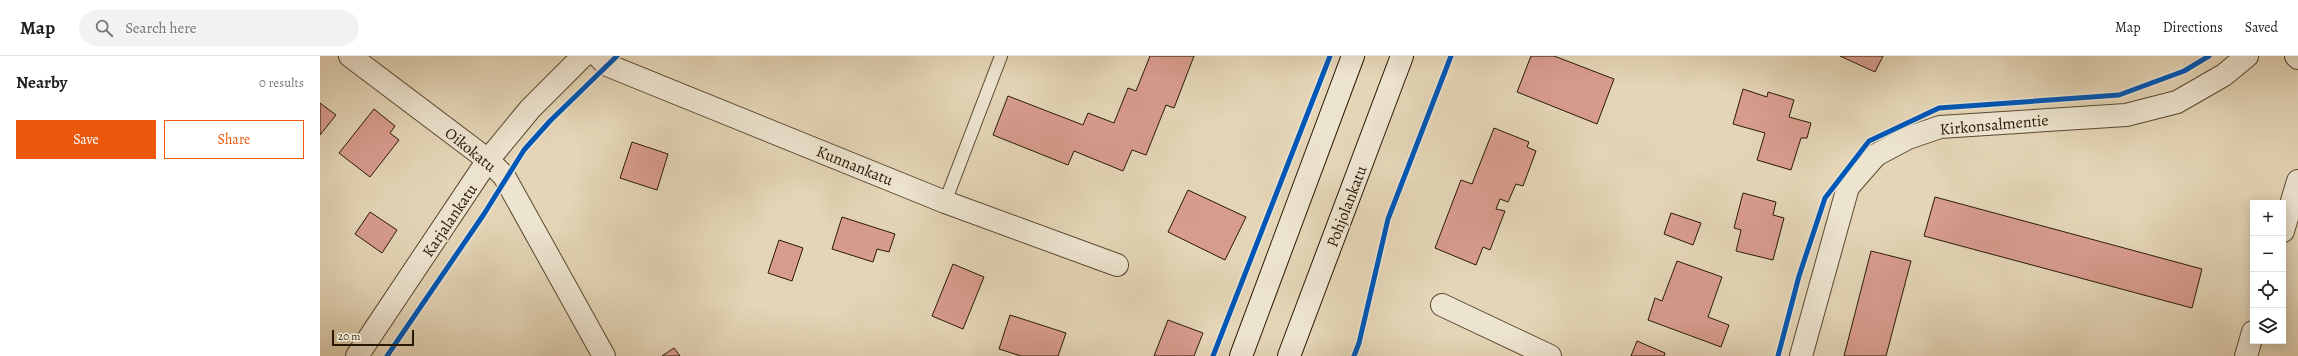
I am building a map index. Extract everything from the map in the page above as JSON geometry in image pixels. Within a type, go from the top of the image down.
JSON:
[{"type":"street","name":"Oikokatu","points":[[350,56],[488,160],[504,176],[604,356]]},
{"type":"street","name":"Karjalankatu","points":[[357,356],[488,160],[530,108],[583,56]]},
{"type":"street","name":"Kunnankatu","points":[[598,56],[607,65],[945,202],[1117,265]]},
{"type":"street","points":[[1241,356],[1353,56]]},
{"type":"street","name":"Pohjolankatu","points":[[1289,356],[1402,56]]},
{"type":"street","name":"Kirkonsalmentie","points":[[1800,356],[1848,187],[1876,155],[1908,138],[1940,127],[2126,115],[2177,102],[2224,75],[2247,56]]},
{"type":"street","points":[[2286,221],[2298,181]]},
{"type":"street","points":[[1442,305],[1550,356]]},
{"type":"street","points":[[2246,356],[2250,342]]},
{"type":"lane","points":[[945,202],[1001,56]]},
{"type":"building","points":[[1150,56],[1194,56],[1174,108],[1166,105],[1146,155],[1132,150],[1123,171],[1074,151],[1068,165],[993,135],[1008,96],[1083,125],[1088,113],[1114,123],[1128,88],[1136,91]]},
{"type":"building","points":[[1531,56],[1554,56],[1614,79],[1597,124],[1517,92]]},
{"type":"building","points":[[1840,56],[1883,56],[1875,72]]},
{"type":"building","points":[[1743,89],[1767,97],[1768,92],[1794,100],[1789,117],[1811,123],[1807,138],[1801,138],[1791,170],[1757,160],[1765,133],[1733,124]]},
{"type":"building","points":[[320,103],[336,115],[320,135]]},
{"type":"building","points":[[374,109],[395,126],[390,133],[399,140],[370,177],[339,153]]},
{"type":"building","points":[[1494,128],[1529,142],[1527,147],[1536,151],[1523,186],[1516,184],[1508,202],[1500,199],[1496,209],[1505,211],[1490,250],[1483,247],[1476,265],[1435,248],[1461,180],[1472,184]]},
{"type":"building","points":[[632,142],[668,154],[657,190],[620,178]]},
{"type":"building","points":[[1188,190],[1246,217],[1225,260],[1168,232]]},
{"type":"building","points":[[1743,193],[1776,202],[1773,215],[1784,218],[1773,260],[1736,251],[1741,230],[1734,228]]},
{"type":"building","points":[[1935,197],[2202,269],[2192,308],[1924,236]]},
{"type":"building","points":[[370,212],[397,230],[382,253],[355,234]]},
{"type":"building","points":[[1671,213],[1701,223],[1693,245],[1664,234]]},
{"type":"building","points":[[842,217],[895,234],[889,252],[877,249],[873,262],[832,249]]},
{"type":"building","points":[[779,240],[803,248],[792,281],[768,273]]},
{"type":"building","points":[[1871,251],[1911,261],[1886,356],[1844,356]]},
{"type":"building","points":[[1677,261],[1722,277],[1708,317],[1729,325],[1721,347],[1648,320],[1655,298],[1662,301]]},
{"type":"building","points":[[953,264],[984,277],[963,329],[932,316]]},
{"type":"building","points":[[1010,315],[1066,333],[1058,356],[1021,356],[999,349]]},
{"type":"building","points":[[1168,320],[1203,333],[1194,356],[1154,356]]},
{"type":"building","points":[[1637,341],[1665,353],[1664,356],[1631,356]]},
{"type":"building","points":[[674,348],[680,356],[662,356]]},
{"type":"cycle path","points":[[387,356],[484,214],[524,150],[550,121],[617,56]]},
{"type":"cycle path","points":[[1213,356],[1330,56]]},
{"type":"cycle path","points":[[1354,356],[1359,343],[1388,219],[1451,56]]},
{"type":"cycle path","points":[[1778,356],[1799,276],[1825,198],[1869,141],[1939,108],[2119,95],[2184,71],[2209,56]]}]
